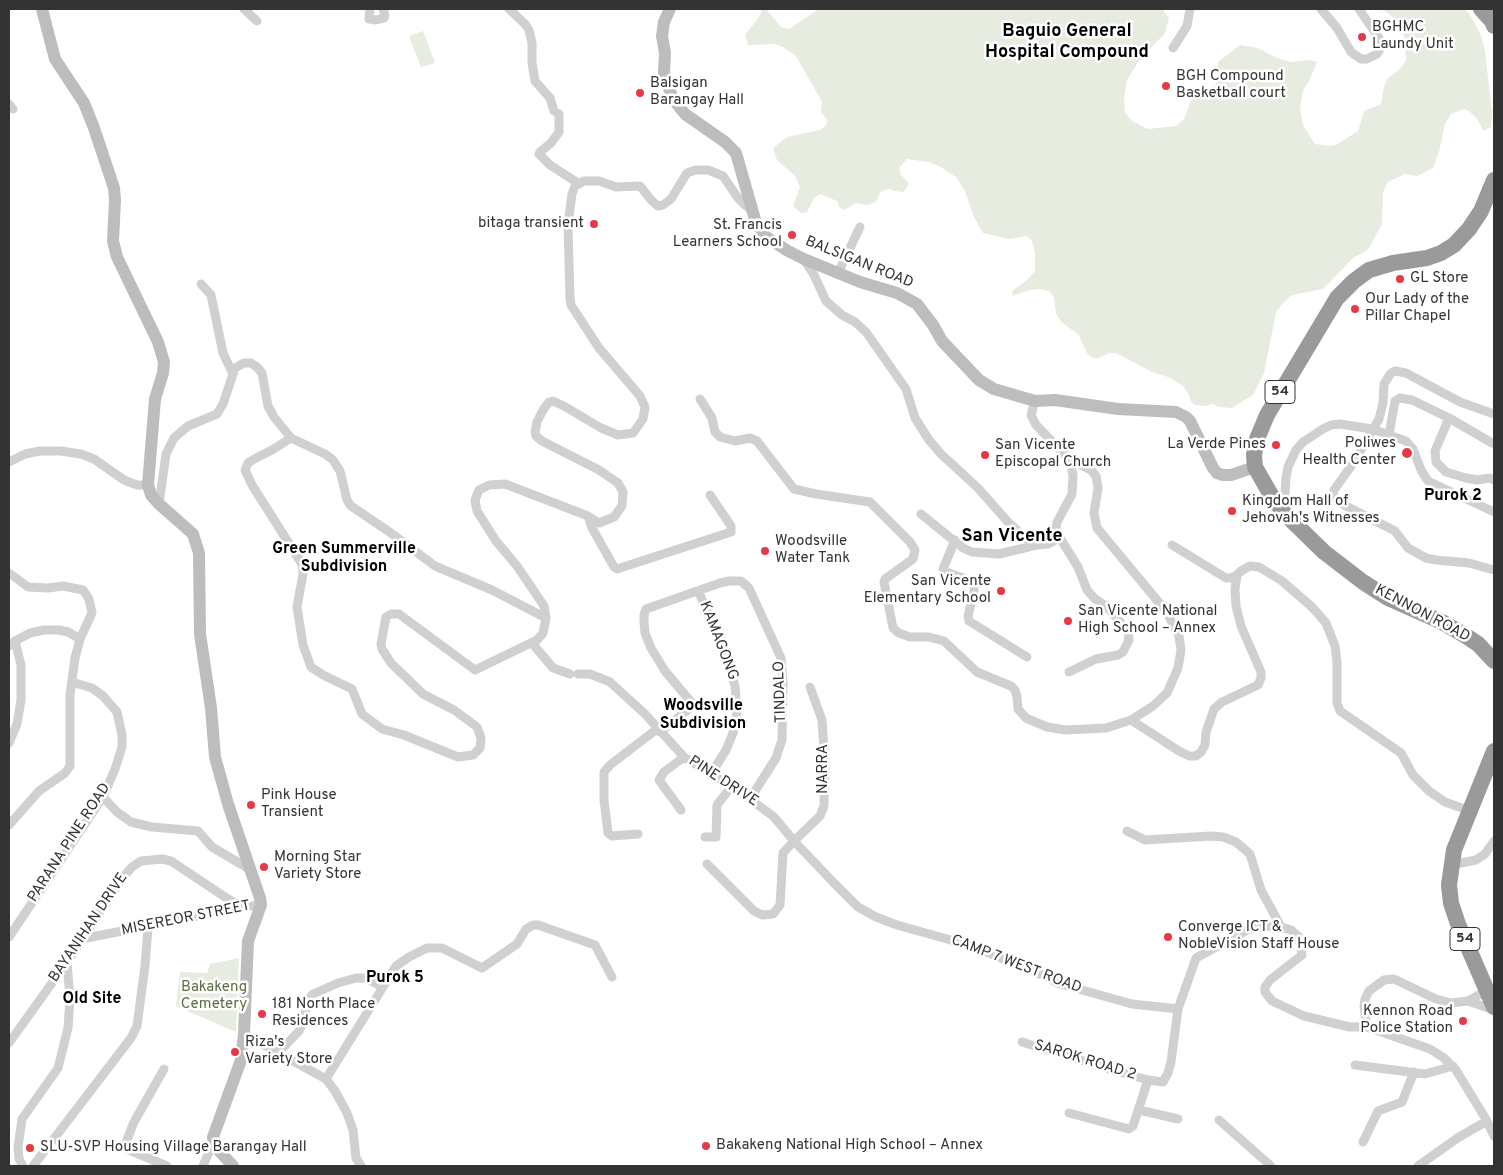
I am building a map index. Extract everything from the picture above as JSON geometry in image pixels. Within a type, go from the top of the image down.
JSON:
[{"type":"highway","points":[[1481,9],[1494,26]]},
{"type":"highway","name":"54","points":[[1256,467],[1255,448],[1267,415],[1337,298],[1354,281],[1370,270],[1393,263],[1427,258],[1441,253],[1454,245],[1469,229],[1481,211],[1494,180]]},
{"type":"highway","name":"KENNON ROAD","points":[[1256,467],[1271,495],[1284,513],[1324,552],[1363,582],[1388,598],[1456,629],[1478,644],[1494,661]]},
{"type":"highway","name":"54","points":[[1494,751],[1459,836],[1451,865],[1449,885],[1453,911],[1494,1008]]},
{"type":"main road","points":[[42,9],[55,59],[84,103],[94,128],[114,188],[113,241],[117,256],[158,342],[164,362],[163,373],[155,399],[148,485],[152,495],[159,504],[193,534],[199,553],[200,634],[216,756],[228,804],[261,905],[248,941],[241,1060],[213,1134],[213,1143],[233,1166]]},
{"type":"main road","name":"BALSIGAN ROAD","points":[[670,9],[664,22],[662,36],[664,74],[671,94],[685,114],[725,142],[736,153],[756,223],[765,236],[804,259],[897,293],[917,304],[942,341],[979,380],[994,389],[1035,401],[1055,400],[1118,408],[1176,412],[1186,417],[1190,422],[1217,473],[1231,475],[1256,467]]},
{"type":"street","points":[[244,9],[258,21]]},
{"type":"street","points":[[370,9],[369,19],[376,20],[384,18],[383,9]]},
{"type":"street","points":[[509,9],[528,30],[532,43],[532,63],[535,81],[550,98],[554,111],[559,114],[559,132],[539,154],[550,165],[578,183],[599,181],[616,187],[640,186],[658,206],[672,199],[687,174],[696,170],[708,170],[723,176],[738,198],[753,211]]},
{"type":"street","points":[[1173,48],[1187,26],[1190,9]]},
{"type":"street","points":[[1321,9],[1337,28],[1351,52],[1361,59],[1367,59],[1377,54],[1383,44],[1359,9]]},
{"type":"street","points":[[291,438],[252,460],[245,470],[252,485],[302,564],[303,574],[297,607],[303,645],[311,667],[323,675],[352,688],[362,714],[382,729],[404,735],[458,756],[473,755],[480,748],[481,738],[477,727],[454,710],[423,694],[387,659],[381,644],[386,617],[391,614],[399,614],[475,670],[538,640],[543,632],[546,618],[545,609],[542,602],[517,566],[496,541],[477,511],[475,500],[479,490],[489,485],[505,484],[588,516],[599,523],[614,517],[622,506],[623,492],[618,483],[600,470],[536,436],[536,428],[543,410],[549,402],[558,403],[601,428],[618,435],[633,433],[643,419],[644,407],[640,396],[599,348],[571,305],[568,225],[572,194],[578,183]]},
{"type":"street","points":[[838,273],[860,227]]},
{"type":"street","points":[[804,259],[814,275],[826,302],[842,316],[855,322],[866,332],[906,389],[915,418],[929,440],[954,467],[978,488],[1008,522],[1029,542],[1038,545]]},
{"type":"street","points":[[201,284],[211,295],[223,353],[234,374]]},
{"type":"street","points":[[159,504],[166,454],[174,438],[188,426],[217,414],[223,404],[238,365],[251,363],[258,367],[262,373],[268,406],[274,417],[291,438],[325,454],[333,460],[343,481],[347,500],[351,506],[392,533],[435,566],[492,590],[546,618]]},
{"type":"street","points":[[1494,414],[1460,402],[1400,370],[1394,371],[1384,384],[1381,411],[1354,462],[1334,490],[1333,495],[1365,518],[1395,531],[1408,548],[1426,558],[1469,564],[1494,570]]},
{"type":"street","points":[[1389,435],[1396,401],[1400,398],[1412,400],[1449,418],[1492,443]]},
{"type":"street","points":[[700,399],[712,418],[714,432],[720,437],[735,441],[750,438],[758,441],[794,489],[870,502],[910,542],[915,550],[913,559],[885,579],[884,582],[893,628],[899,633],[910,637],[929,637],[944,641],[977,672],[1015,690],[1021,712],[1026,718],[1047,727],[1065,730],[1106,728],[1131,720],[1153,706],[1166,693],[1178,668],[1181,650],[1179,636],[1166,611],[1097,528],[1094,513],[1098,488],[1096,476],[1087,468],[1070,460],[1032,420],[1032,409],[1035,401]]},
{"type":"street","points":[[1449,418],[1436,451],[1436,462],[1446,472],[1477,480],[1490,478],[1494,480]]},
{"type":"street","points":[[1284,513],[1288,468],[1296,450],[1302,442],[1331,426],[1352,426],[1372,429],[1410,444],[1428,481],[1494,512]]},
{"type":"street","points":[[9,462],[25,454],[40,451],[61,451],[81,454],[94,458],[124,480],[137,485],[148,485]]},
{"type":"street","points":[[921,514],[963,548],[984,554],[999,554],[1048,544],[1054,541],[1057,522],[1072,494],[1073,476],[1070,460]]},
{"type":"street","points":[[588,516],[592,528],[614,567],[617,569],[731,532],[731,526],[710,495]]},
{"type":"street","points":[[1056,530],[1078,567],[1087,590],[1094,598],[1107,607],[1120,622],[1128,633],[1129,640],[1118,655],[1096,659],[1069,672]]},
{"type":"street","points":[[955,540],[943,569],[974,584],[969,621],[1027,657]]},
{"type":"street","points":[[1172,545],[1226,578],[1237,575],[1246,567],[1264,568],[1312,607],[1326,623],[1332,635],[1337,662],[1337,702],[1340,711],[1401,753],[1413,775],[1429,791],[1445,802],[1470,811]]},
{"type":"street","points":[[9,573],[28,586],[48,588],[63,586],[82,590],[89,599],[92,613],[80,639],[72,682],[70,766],[65,773],[39,791],[9,822]]},
{"type":"street","points":[[1131,720],[1179,751],[1189,756],[1196,756],[1205,745],[1206,732],[1214,709],[1222,702],[1258,685],[1262,678],[1260,668],[1241,626],[1236,606],[1234,589],[1237,575]]},
{"type":"street","name":"TINDALO","points":[[698,591],[729,581],[741,581],[746,584],[781,658],[783,683],[782,740],[776,758],[750,799]]},
{"type":"street","points":[[638,834],[612,836],[608,833],[604,800],[604,772],[610,765],[690,708],[691,702],[657,661],[646,633],[644,615],[646,609],[698,591]]},
{"type":"street","name":"KAMAGONG","points":[[698,591],[720,638],[735,686],[737,713],[733,733],[726,750],[711,774]]},
{"type":"street","points":[[9,743],[17,724],[21,700],[21,666],[12,643],[30,633],[44,630],[60,630],[74,634],[80,639]]},
{"type":"street","name":"PINE DRIVE","points":[[532,643],[553,668],[574,674],[590,674],[610,682],[645,714],[684,757],[774,816],[794,841],[858,907]]},
{"type":"street","name":"PARANA PINE ROAD","points":[[9,937],[102,797],[115,769],[122,747],[122,735],[117,712],[103,696],[92,688],[72,682]]},
{"type":"street","name":"NARRA","points":[[707,864],[754,911],[762,915],[773,914],[780,905],[783,854],[820,816],[824,806],[825,765],[822,720],[810,687]]},
{"type":"street","points":[[681,810],[659,780],[664,772],[684,757]]},
{"type":"street","points":[[705,837],[716,837],[718,805],[731,787]]},
{"type":"street","points":[[102,797],[117,812],[131,822],[152,827],[198,831],[212,847],[251,870]]},
{"type":"street","points":[[1127,831],[1144,840],[1211,836],[1223,837],[1236,842],[1250,854],[1259,884],[1281,927]]},
{"type":"street","points":[[1451,865],[1476,860],[1484,854],[1494,841]]},
{"type":"street","name":"BAYANIHAN DRIVE","points":[[9,1043],[67,962],[124,876],[141,861],[162,859],[170,861],[242,907]]},
{"type":"street","name":"MISEREOR STREET","points":[[82,939],[242,907],[261,905]]},
{"type":"street","name":"CAMP 7 WEST ROAD","points":[[858,907],[896,925],[972,946],[1047,977],[1057,983],[1132,1004],[1178,1009]]},
{"type":"street","points":[[326,1079],[396,966],[427,948],[442,948],[478,967],[484,967],[517,944],[526,929],[533,925],[538,925],[595,945],[612,977]]},
{"type":"street","points":[[1069,1113],[1129,1129],[1133,1126],[1148,1080],[1163,1082],[1168,1073],[1172,1062],[1178,1009],[1196,958],[1249,929],[1267,926],[1291,930],[1299,936],[1302,955],[1270,980],[1265,987],[1265,992],[1272,1001],[1320,1020],[1350,1027],[1367,1027],[1376,1032],[1430,1049],[1453,1066],[1487,1120],[1494,1136]]},
{"type":"street","points":[[33,1166],[131,1038],[137,1026],[148,927]]},
{"type":"street","points":[[23,1166],[19,1159],[18,1147],[22,1120],[58,1068],[68,1028],[70,998],[67,962]]},
{"type":"street","points":[[278,1053],[299,1031],[304,1021],[307,1001],[313,994],[338,983],[356,978],[365,978],[383,987]]},
{"type":"street","points":[[1367,1027],[1364,1007],[1365,999],[1369,990],[1384,980],[1394,979],[1436,999],[1451,1003],[1468,1001],[1494,1008]]},
{"type":"street","points":[[1468,1001],[1488,990]]},
{"type":"street","points":[[244,1034],[326,1079],[348,1113],[356,1158],[361,1166]]},
{"type":"street","name":"SAROK ROAD 2","points":[[1022,1042],[1148,1080]]},
{"type":"street","points":[[1354,1066],[1425,1074],[1453,1066]]},
{"type":"street","points":[[164,1070],[134,1122],[125,1145],[127,1149],[168,1166]]},
{"type":"street","points":[[1363,1142],[1378,1111],[1397,1106],[1402,1102],[1414,1072]]},
{"type":"street","points":[[1139,1110],[1178,1119]]},
{"type":"street","points":[[1218,1120],[1271,1166]]},
{"type":"street","points":[[1418,1166],[1487,1120]]},
{"type":"street","points":[[203,1166],[213,1143]]},
{"type":"green space","points":[[762,9],[767,10],[781,27],[789,29],[819,9],[1162,9],[1169,18],[1165,33],[1139,61],[1127,80],[1124,98],[1125,112],[1132,121],[1148,129],[1176,126],[1184,119],[1193,96],[1216,85],[1218,62],[1240,45],[1258,48],[1277,58],[1292,62],[1310,60],[1317,62],[1303,91],[1300,108],[1303,125],[1315,144],[1331,146],[1336,145],[1358,131],[1364,111],[1381,104],[1384,86],[1388,78],[1399,70],[1406,61],[1405,38],[1395,19],[1379,9],[1464,9],[1469,13],[1481,35],[1485,51],[1492,113],[1491,127],[1483,131],[1478,120],[1469,111],[1464,109],[1451,114],[1445,124],[1439,152],[1433,168],[1417,176],[1405,174],[1388,182],[1383,192],[1382,224],[1368,250],[1353,258],[1323,289],[1292,295],[1276,312],[1264,373],[1253,395],[1232,408],[1213,404],[1195,405],[1191,402],[1184,387],[1171,378],[1152,372],[1116,353],[1093,358],[1087,353],[1078,334],[1061,322],[1056,313],[1054,297],[1049,291],[1029,290],[1013,296],[1012,291],[1027,280],[1035,271],[1035,252],[1032,241],[1027,236],[1008,239],[983,233],[974,217],[965,191],[956,177],[939,166],[929,162],[907,159],[899,168],[901,175],[909,183],[904,192],[889,189],[881,191],[876,202],[867,205],[856,203],[844,210],[839,207],[837,201],[820,194],[814,198],[807,212],[801,213],[793,206],[800,187],[795,176],[777,160],[773,148],[787,137],[820,130],[826,126],[827,120],[821,112],[822,102],[796,56],[783,47],[774,44],[748,45],[745,35],[759,17]]},
{"type":"green space","points":[[423,31],[435,63],[421,67],[409,36]]},
{"type":"green space","name":"Bakakeng Cemetery","points":[[239,958],[236,1032],[176,1006],[180,972],[207,973],[210,964]]},
{"type":"place","name":"BGHMC Laundy Unit","points":[[1362,37]]},
{"type":"place","name":"BGH Compound Basketball court","points":[[1166,86]]},
{"type":"place","name":"Balsigan Barangay Hall","points":[[640,93]]},
{"type":"place","name":"bitaga transient","points":[[594,224]]},
{"type":"place","name":"St. Francis Learners School","points":[[792,235]]},
{"type":"place","name":"GL Store","points":[[1400,279]]},
{"type":"place","name":"Our Lady of the Pillar Chapel","points":[[1355,309]]},
{"type":"place","name":"La Verde Pines","points":[[1276,445]]},
{"type":"place","name":"Poliwes Health Center","points":[[1407,453]]},
{"type":"place","name":"San Vicente Episcopal Church","points":[[985,455]]},
{"type":"place","name":"Kingdom Hall of Jehovah's Witnesses","points":[[1232,511]]},
{"type":"place","name":"Woodsville Water Tank","points":[[765,551]]},
{"type":"place","name":"San Vicente Elementary School","points":[[1001,591]]},
{"type":"place","name":"San Vicente National High School – Annex","points":[[1068,621]]},
{"type":"place","name":"Pink House Transient","points":[[251,805]]},
{"type":"place","name":"Morning Star Variety Store","points":[[264,867]]},
{"type":"place","name":"Converge ICT & NobleVision Staff House","points":[[1168,937]]},
{"type":"place","name":"181 North Place Residences","points":[[262,1014]]},
{"type":"place","name":"Kennon Road Police Station","points":[[1463,1021]]},
{"type":"place","name":"Riza's Variety Store","points":[[235,1052]]},
{"type":"place","name":"Bakakeng National High School – Annex","points":[[706,1146]]},
{"type":"place","name":"SLU-SVP Housing Village Barangay Hall","points":[[30,1148]]},
{"type":"district","name":"Baguio General Hospital Compound","points":[[1067,42]]},
{"type":"district","name":"Purok 2","points":[[1453,497]]},
{"type":"district","name":"San Vicente","points":[[1012,537]]},
{"type":"district","name":"Green Summerville Subdivision","points":[[344,559]]},
{"type":"district","name":"Woodsville Subdivision","points":[[703,716]]},
{"type":"district","name":"Purok 5","points":[[395,979]]},
{"type":"district","name":"Old Site","points":[[92,1000]]}]
